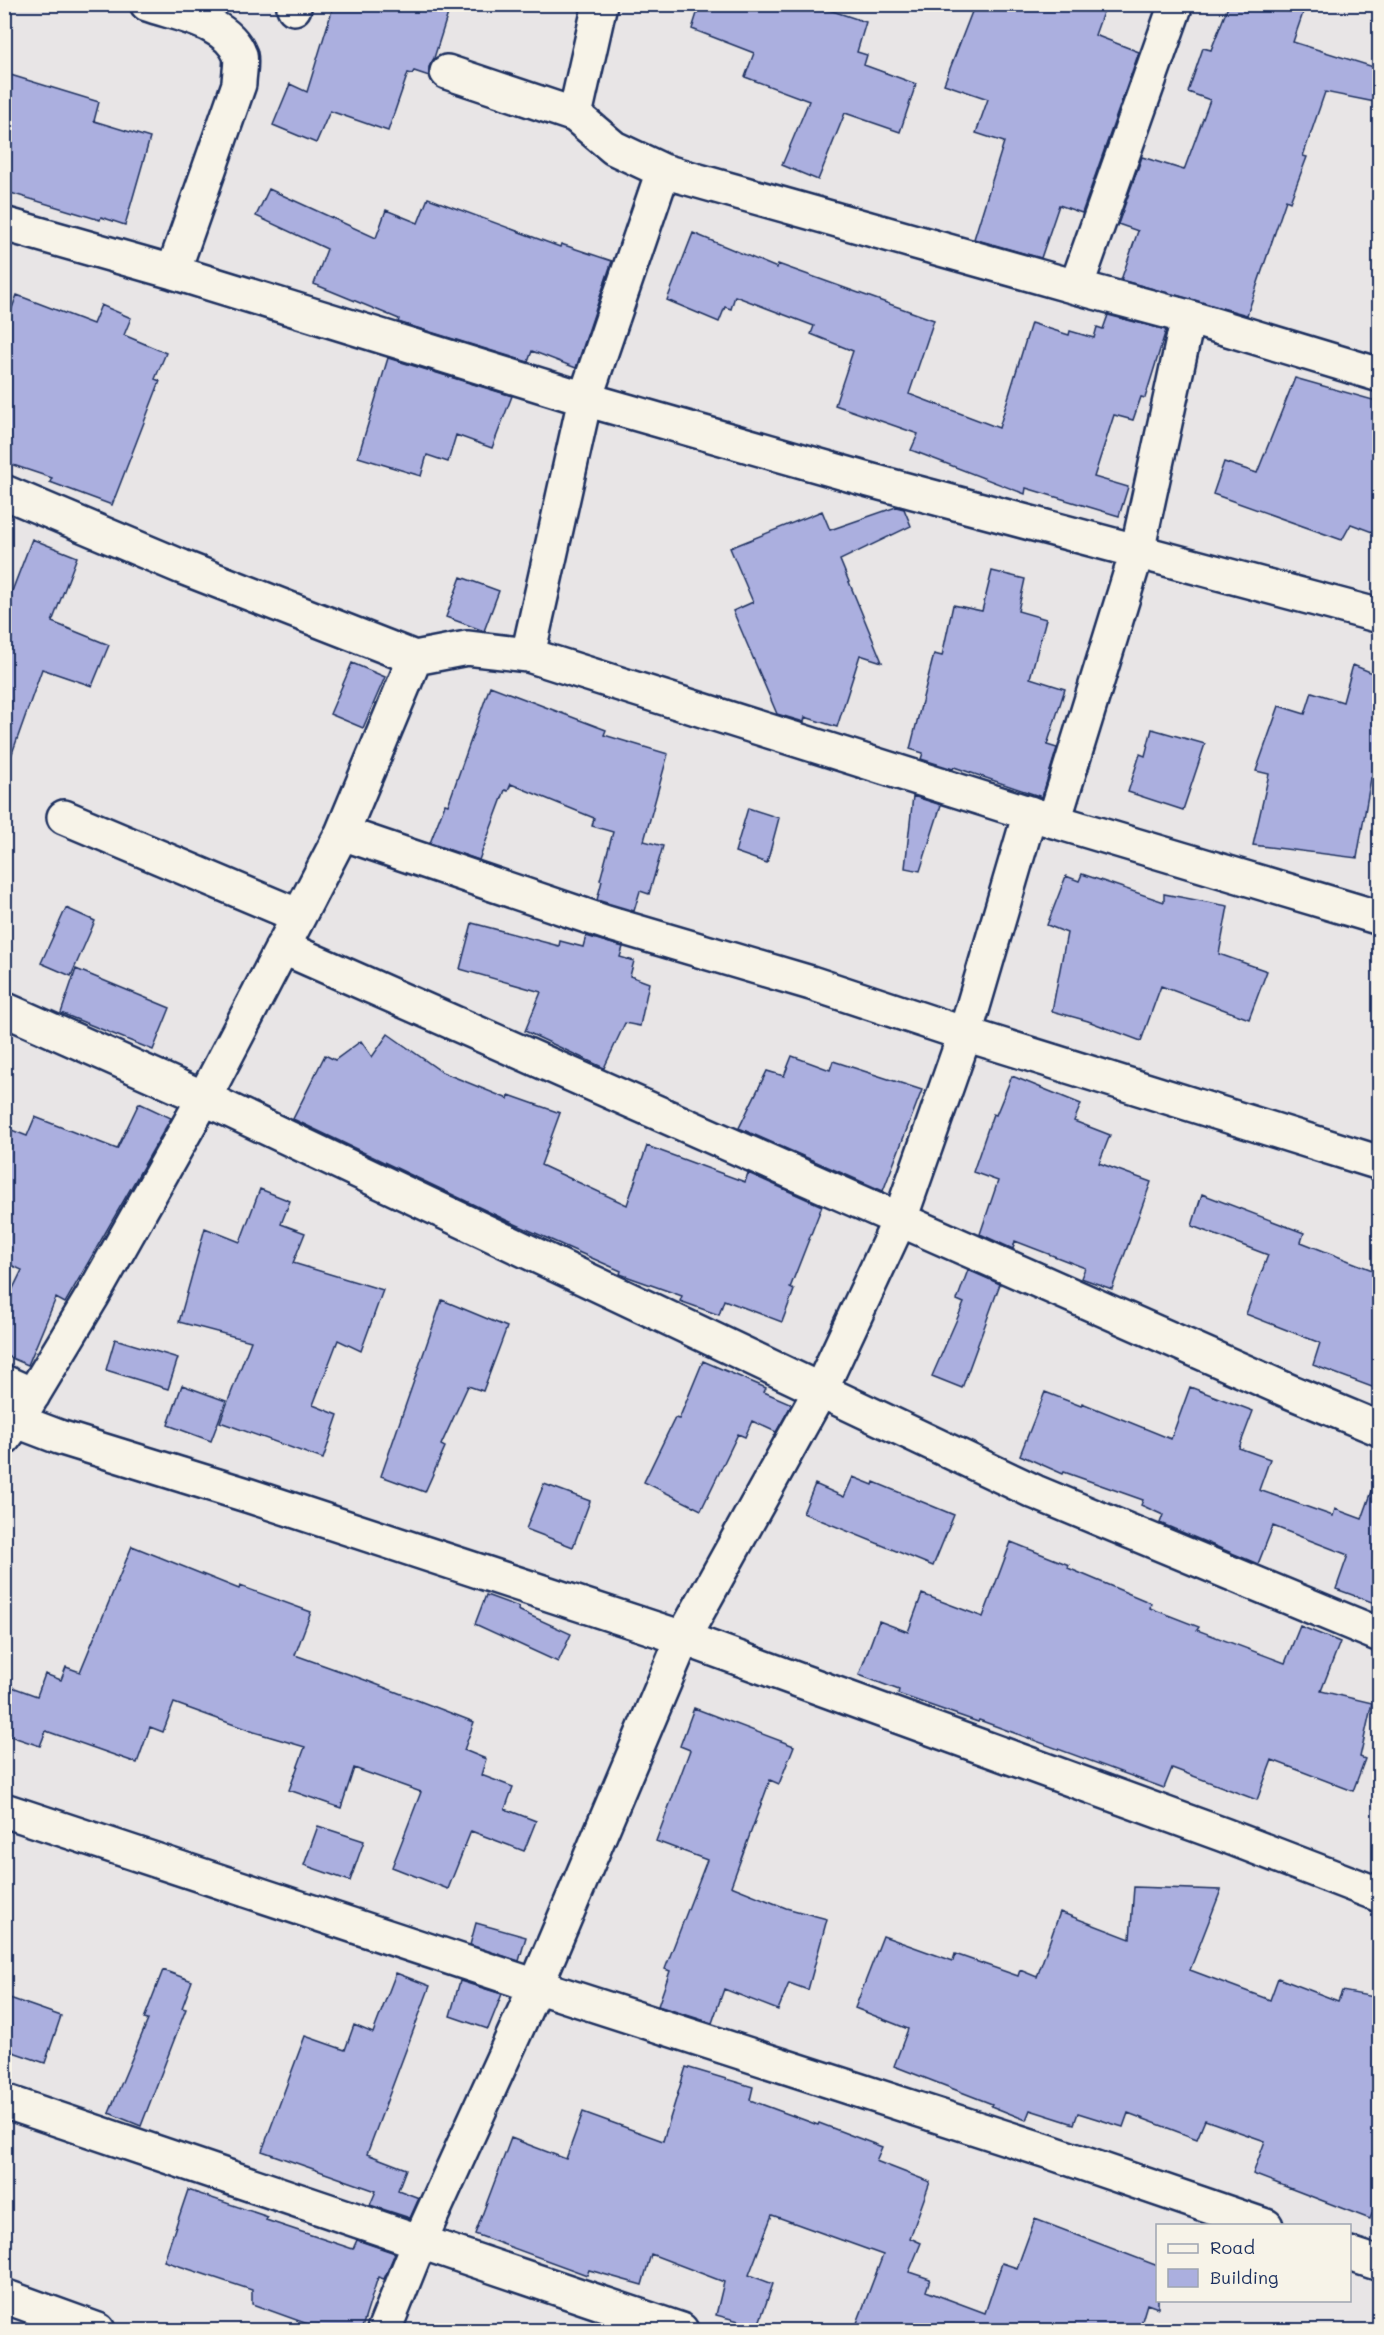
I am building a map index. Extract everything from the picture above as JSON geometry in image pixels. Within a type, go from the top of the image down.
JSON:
[{"type":"street","points":[[147,4],[210,26],[228,36],[241,57],[239,84],[173,272]]},
{"type":"street","points":[[575,115],[600,4]]},
{"type":"street","points":[[1076,287],[1176,4]]},
{"type":"street","points":[[447,72],[575,115],[614,148],[663,171],[1188,317],[1380,375]]},
{"type":"street","points":[[528,655],[585,399],[663,171]]},
{"type":"street","points":[[4,224],[173,272],[585,399],[869,480],[1380,616]]},
{"type":"street","points":[[384,2331],[419,2243],[536,1986],[683,1638],[820,1391],[900,1219],[1137,552],[1188,317]]},
{"type":"street","points":[[4,492],[182,567],[415,658],[467,648],[528,655],[1042,817],[1380,918]]},
{"type":"street","points":[[415,658],[342,833],[204,1098],[93,1295],[15,1409],[59,1437],[250,1496],[683,1638],[1214,1831],[1380,1895]]},
{"type":"street","points":[[64,817],[300,916]]},
{"type":"street","points":[[342,833],[607,923],[811,983],[964,1034],[1380,1163]]},
{"type":"street","points":[[282,948],[1291,1392],[1380,1429]]},
{"type":"street","points":[[4,1009],[204,1098],[1035,1492],[1380,1635]]},
{"type":"street","points":[[4,1809],[536,1986],[1036,2147],[1260,2224]]},
{"type":"street","points":[[4,2101],[681,2331]]},
{"type":"street","points":[[1351,2254],[1380,2264]]},
{"type":"street","points":[[4,2296],[98,2331]]},
{"type":"building","points":[[334,4],[451,4],[429,67],[429,76],[414,71],[412,74],[408,73],[388,131],[330,111],[316,143],[273,125],[290,84],[307,92]]},
{"type":"building","points":[[700,4],[811,4],[866,22],[857,52],[867,55],[864,65],[916,84],[900,132],[845,113],[818,180],[782,165],[809,101],[745,77],[754,53],[692,29]]},
{"type":"building","points":[[975,4],[1106,4],[1095,35],[1139,52],[1082,213],[1059,205],[1041,258],[974,239],[1004,142],[976,133],[988,99],[944,84]]},
{"type":"building","points":[[1229,4],[1306,4],[1293,42],[1380,69],[1380,103],[1325,92],[1303,156],[1307,157],[1290,202],[1286,200],[1247,315],[1121,280],[1138,231],[1118,224],[1142,157],[1184,170],[1210,100],[1188,92],[1203,48],[1211,50]]},
{"type":"building","points":[[4,73],[99,102],[94,121],[150,138],[125,225],[101,217],[100,220],[4,191]]},
{"type":"building","points":[[269,189],[376,238],[386,210],[418,223],[428,198],[560,247],[561,244],[612,261],[576,368],[532,351],[528,362],[398,322],[399,319],[314,284],[327,249],[256,216]]},
{"type":"building","points":[[693,233],[777,268],[778,264],[934,320],[909,394],[999,428],[1031,323],[1069,335],[1070,331],[1094,338],[1097,327],[1103,329],[1108,315],[1166,330],[1145,398],[1141,397],[1133,420],[1114,415],[1094,477],[1128,487],[1119,516],[1026,488],[1025,494],[911,450],[918,434],[835,405],[853,351],[811,334],[814,326],[735,296],[731,309],[725,307],[719,322],[667,300]]},
{"type":"building","points":[[17,295],[93,324],[101,305],[131,318],[124,335],[166,353],[155,379],[160,381],[112,505],[50,482],[52,478],[4,462],[4,329]]},
{"type":"building","points":[[388,358],[512,396],[492,448],[456,435],[448,462],[427,455],[421,476],[358,457]]},
{"type":"building","points":[[1295,378],[1380,402],[1380,535],[1351,524],[1342,540],[1213,494],[1224,462],[1257,473]]},
{"type":"building","points":[[896,507],[904,509],[911,526],[840,560],[882,662],[860,655],[837,727],[805,717],[804,722],[777,714],[733,611],[753,602],[730,548],[822,511],[830,530]]},
{"type":"building","points":[[32,539],[77,557],[52,622],[109,645],[92,686],[42,669],[9,762],[4,761],[4,612]]},
{"type":"building","points":[[992,571],[1025,579],[1018,611],[1046,619],[1030,678],[1065,689],[1047,745],[1057,748],[1042,797],[954,767],[953,769],[921,759],[923,753],[910,749],[934,654],[942,656],[953,605],[982,611]]},
{"type":"building","points":[[461,577],[499,591],[484,631],[446,617]]},
{"type":"building","points":[[352,663],[385,677],[363,728],[330,714]]},
{"type":"building","points":[[1353,665],[1380,676],[1380,780],[1371,778],[1357,858],[1253,845],[1269,774],[1256,771],[1279,706],[1305,714],[1312,692],[1343,702]]},
{"type":"building","points":[[490,686],[606,730],[604,735],[668,754],[644,841],[663,846],[649,894],[640,891],[634,911],[597,900],[613,832],[592,826],[594,818],[511,784],[508,791],[505,790],[479,860],[430,843],[445,804],[448,805]]},
{"type":"building","points":[[1152,729],[1205,744],[1183,810],[1128,792],[1140,754],[1145,756]]},
{"type":"building","points":[[913,796],[941,805],[920,871],[905,868]]},
{"type":"building","points":[[748,808],[779,818],[767,863],[735,852]]},
{"type":"building","points":[[1082,874],[1164,902],[1164,894],[1228,906],[1219,954],[1267,971],[1249,1019],[1161,986],[1141,1041],[1088,1021],[1052,1011],[1067,933],[1047,925],[1066,876],[1079,881]]},
{"type":"building","points":[[66,908],[95,921],[71,976],[41,963]]},
{"type":"building","points":[[472,923],[559,946],[560,941],[583,947],[586,936],[623,947],[620,957],[634,961],[630,976],[649,983],[640,1026],[625,1023],[604,1068],[525,1031],[541,992],[460,969]]},
{"type":"building","points":[[76,969],[170,1008],[153,1050],[61,1013]]},
{"type":"building","points":[[388,1034],[442,1072],[508,1099],[509,1095],[560,1113],[541,1165],[627,1205],[647,1146],[745,1182],[748,1173],[822,1206],[790,1288],[794,1290],[782,1322],[724,1300],[719,1315],[680,1301],[682,1296],[620,1274],[621,1271],[506,1220],[293,1119],[325,1055],[335,1060],[361,1041],[372,1057]]},
{"type":"building","points":[[792,1056],[830,1070],[833,1061],[922,1090],[883,1191],[739,1128],[767,1071],[784,1076]]},
{"type":"building","points":[[1012,1076],[1081,1104],[1074,1121],[1110,1135],[1099,1163],[1151,1182],[1112,1289],[1081,1278],[1085,1268],[1015,1241],[1013,1249],[980,1234],[998,1181],[973,1172],[993,1114],[996,1115]]},
{"type":"building","points":[[139,1103],[171,1118],[65,1303],[56,1298],[28,1365],[4,1355],[4,1307],[22,1270],[4,1262],[4,1127],[27,1136],[35,1117],[117,1149]]},
{"type":"building","points":[[260,1189],[290,1201],[281,1224],[305,1233],[293,1263],[383,1290],[361,1351],[338,1340],[313,1405],[338,1415],[323,1459],[220,1422],[251,1341],[179,1322],[205,1228],[240,1242]]},
{"type":"building","points":[[1202,1194],[1304,1233],[1301,1242],[1380,1273],[1380,1390],[1313,1365],[1320,1343],[1246,1314],[1268,1255],[1192,1226]]},
{"type":"building","points":[[968,1270],[1000,1284],[962,1388],[932,1376],[964,1303],[957,1300]]},
{"type":"building","points":[[442,1300],[507,1327],[483,1391],[468,1386],[441,1445],[445,1447],[425,1492],[381,1476]]},
{"type":"building","points":[[115,1339],[178,1358],[168,1389],[106,1370]]},
{"type":"building","points":[[703,1361],[766,1388],[764,1392],[792,1404],[776,1432],[752,1421],[745,1437],[738,1434],[701,1510],[644,1482],[675,1418],[679,1419]]},
{"type":"building","points":[[182,1385],[226,1401],[211,1441],[168,1425]]},
{"type":"building","points":[[1190,1387],[1253,1411],[1239,1448],[1270,1459],[1259,1490],[1333,1516],[1335,1509],[1362,1519],[1376,1480],[1380,1481],[1380,1605],[1336,1589],[1348,1555],[1273,1526],[1258,1564],[1160,1523],[1163,1515],[1141,1505],[1143,1500],[1064,1472],[1063,1474],[1020,1455],[1045,1392],[1081,1406],[1082,1403],[1171,1439]]},
{"type":"building","points":[[853,1477],[873,1485],[874,1482],[954,1515],[933,1566],[803,1513],[815,1484],[844,1497]]},
{"type":"building","points":[[544,1484],[590,1501],[573,1547],[526,1529]]},
{"type":"building","points":[[1011,1542],[1069,1565],[1068,1568],[1151,1603],[1150,1608],[1199,1627],[1197,1630],[1285,1663],[1300,1626],[1340,1642],[1321,1691],[1372,1703],[1360,1757],[1365,1759],[1353,1791],[1272,1760],[1257,1800],[1172,1768],[1164,1788],[979,1720],[978,1722],[898,1694],[899,1690],[859,1675],[879,1621],[908,1632],[922,1594],[983,1617]]},
{"type":"building","points":[[132,1546],[239,1589],[240,1586],[311,1612],[295,1655],[474,1722],[464,1750],[486,1759],[481,1775],[513,1787],[505,1809],[536,1821],[524,1851],[471,1831],[448,1889],[392,1867],[421,1792],[354,1768],[341,1808],[289,1790],[305,1747],[254,1732],[174,1703],[163,1732],[150,1727],[137,1763],[46,1731],[40,1746],[4,1734],[4,1684],[37,1696],[45,1674],[61,1680],[66,1667],[80,1672]]},
{"type":"building","points":[[486,1595],[519,1607],[518,1610],[571,1634],[558,1662],[475,1624]]},
{"type":"building","points":[[694,1708],[794,1746],[779,1784],[770,1780],[731,1886],[786,1908],[827,1919],[808,1990],[789,1983],[778,2010],[724,1989],[712,2023],[658,2006],[670,1971],[665,1969],[707,1860],[656,1841],[690,1750],[680,1746]]},
{"type":"building","points":[[318,1826],[364,1841],[350,1881],[304,1865]]},
{"type":"building","points":[[1134,1887],[1221,1890],[1190,1970],[1270,2000],[1278,1978],[1338,2001],[1342,1991],[1380,1998],[1380,2193],[1370,2219],[1253,2174],[1265,2141],[1205,2120],[1197,2139],[1128,2113],[1123,2127],[1078,2113],[1074,2124],[1030,2110],[1026,2120],[991,2106],[992,2104],[894,2066],[908,2029],[855,2008],[883,1936],[953,1961],[955,1954],[1018,1976],[1020,1970],[1037,1977],[1060,1912],[1130,1939]]},
{"type":"building","points":[[476,1923],[526,1937],[519,1961],[470,1945]]},
{"type":"building","points":[[163,1970],[192,1981],[182,2008],[186,2009],[141,2126],[109,2113],[148,2020],[144,2019]]},
{"type":"building","points":[[396,1973],[430,1986],[367,2154],[406,2169],[398,2190],[419,2198],[410,2218],[370,2205],[376,2191],[262,2151],[305,2036],[345,2050],[354,2025],[373,2033]]},
{"type":"building","points":[[460,1981],[502,1994],[488,2029],[450,2016]]},
{"type":"building","points":[[4,1996],[61,2016],[45,2063],[4,2049]]},
{"type":"building","points":[[686,2067],[753,2087],[750,2100],[882,2147],[876,2161],[930,2182],[910,2238],[921,2243],[909,2272],[930,2279],[926,2291],[985,2313],[1002,2263],[1017,2268],[1035,2219],[1156,2265],[1158,2308],[1147,2304],[1139,2331],[854,2331],[883,2255],[772,2215],[749,2275],[773,2284],[758,2326],[716,2315],[724,2282],[651,2254],[642,2285],[589,2270],[587,2275],[475,2234],[511,2138],[566,2159],[583,2112],[663,2141]]},
{"type":"building","points":[[188,2190],[268,2217],[266,2220],[353,2249],[357,2240],[395,2253],[384,2279],[378,2277],[361,2331],[327,2331],[252,2304],[252,2290],[164,2261]]}]
